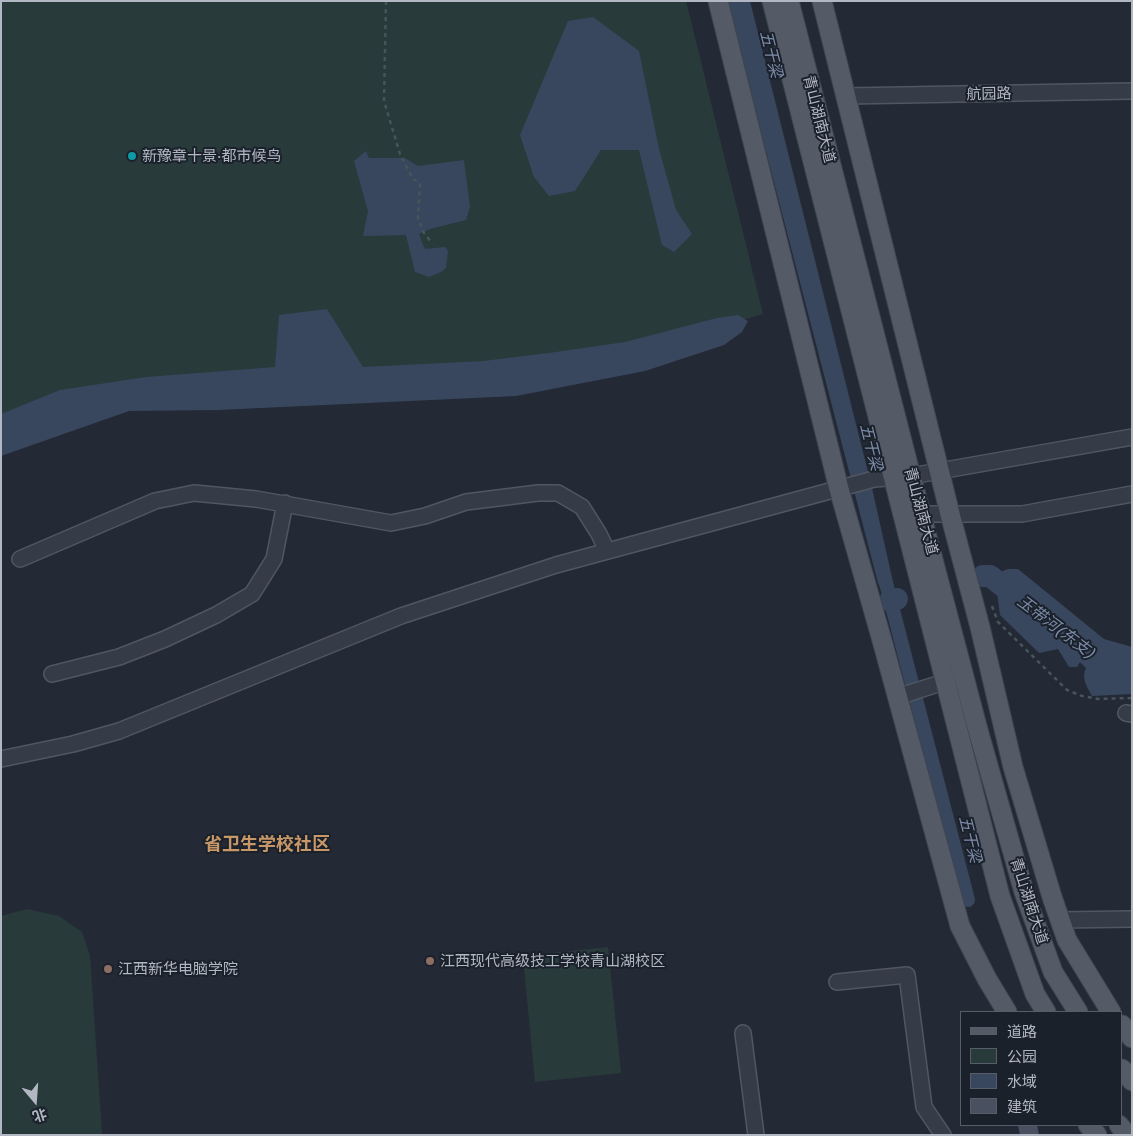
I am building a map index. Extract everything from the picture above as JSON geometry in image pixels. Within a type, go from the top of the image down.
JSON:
[{"type":"main road","points":[[718,1],[842,489],[960,926],[987,979],[1006,1011]]},
{"type":"main road","name":"青山湖南大道","points":[[772,1],[902,477],[922,514],[978,730],[1024,892],[1053,972],[1077,1011]]},
{"type":"main road","name":"青山湖南大道","points":[[789,1],[902,477],[938,684],[1000,896],[1035,994],[1045,1011]]},
{"type":"main road","points":[[822,1],[939,471],[980,627],[1013,767],[1067,940],[1110,1011]]},
{"type":"main road","points":[[1123,1027],[1132,1038]]},
{"type":"main road","points":[[1123,1070],[1132,1080]]},
{"type":"street","name":"航园路","points":[[846,96],[1132,91]]},
{"type":"street","points":[[1,759],[73,744],[119,731],[401,616],[556,565],[874,479],[939,471],[1132,437]]},
{"type":"street","points":[[20,559],[155,501],[194,493],[285,503],[391,523],[425,516],[466,502],[538,493],[558,493],[582,506],[607,551]]},
{"type":"street","points":[[922,514],[1022,514],[1132,494]]},
{"type":"street","points":[[52,674],[119,657],[165,639],[216,615],[252,594],[274,559],[285,503]]},
{"type":"street","points":[[899,696],[938,684]]},
{"type":"street","points":[[1060,920],[1132,919]]},
{"type":"street","points":[[837,982],[907,975],[924,1107],[943,1135]]},
{"type":"street","points":[[743,1033],[756,1135]]},
{"type":"path","points":[[386,1],[384,101],[400,154],[413,179],[421,184],[418,218],[424,234],[432,244]]},
{"type":"path","points":[[991,604],[998,622],[1067,690],[1082,696],[1098,699],[1132,698]]},
{"type":"green space","points":[[1,1],[686,1],[763,314],[530,381],[120,393],[1,435]]},
{"type":"green space","points":[[27,909],[59,916],[82,932],[90,956],[102,1135],[1,1135],[1,916]]},
{"type":"green space","points":[[608,947],[621,1073],[535,1082],[523,956]]},
{"type":"water","points":[[727,1],[750,1],[872,488],[893,582],[893,589],[889,597],[878,583]]},
{"type":"water","points":[[593,17],[639,51],[659,149],[676,210],[692,234],[674,252],[662,245],[639,150],[601,150],[575,191],[549,196],[534,177],[520,135],[568,21]]},
{"type":"water","points":[[366,151],[369,158],[405,158],[418,166],[464,160],[470,207],[466,220],[430,229],[419,234],[425,249],[445,247],[448,251],[446,268],[441,272],[429,277],[415,272],[406,235],[363,236],[368,211],[354,161]]},
{"type":"water","points":[[327,309],[363,367],[483,361],[625,342],[717,318],[738,315],[748,321],[742,332],[724,345],[645,371],[516,396],[218,410],[129,411],[1,456],[1,414],[60,390],[146,377],[275,367],[279,315]]},
{"type":"water","points":[[1008,569],[1018,569],[1104,639],[1132,647],[1132,694],[1092,696],[1084,679],[1086,668],[1080,662],[1077,667],[1069,667],[1058,649],[1039,653],[1000,615],[997,592],[990,576]]},
{"type":"building","points":[[1018,1126],[1037,1126],[1039,1135],[1020,1135]]},
{"type":"waterway","name":"玉带河(东支)","points":[[983,576],[990,576],[1013,594]]},
{"type":"waterway","name":"五干梁","points":[[885,579],[968,900]]},
{"type":"waterway","name":"五干梁","points":[[890,601],[897,599]]},
{"type":"place","name":"新豫章十景·都市候鸟","points":[[132,156]]},
{"type":"place","name":"江西现代高级技工学校青山湖校区","points":[[430,961]]},
{"type":"place","name":"江西新华电脑学院","points":[[108,969]]},
{"type":"district","name":"省卫生学校社区","points":[[267,844]]}]
